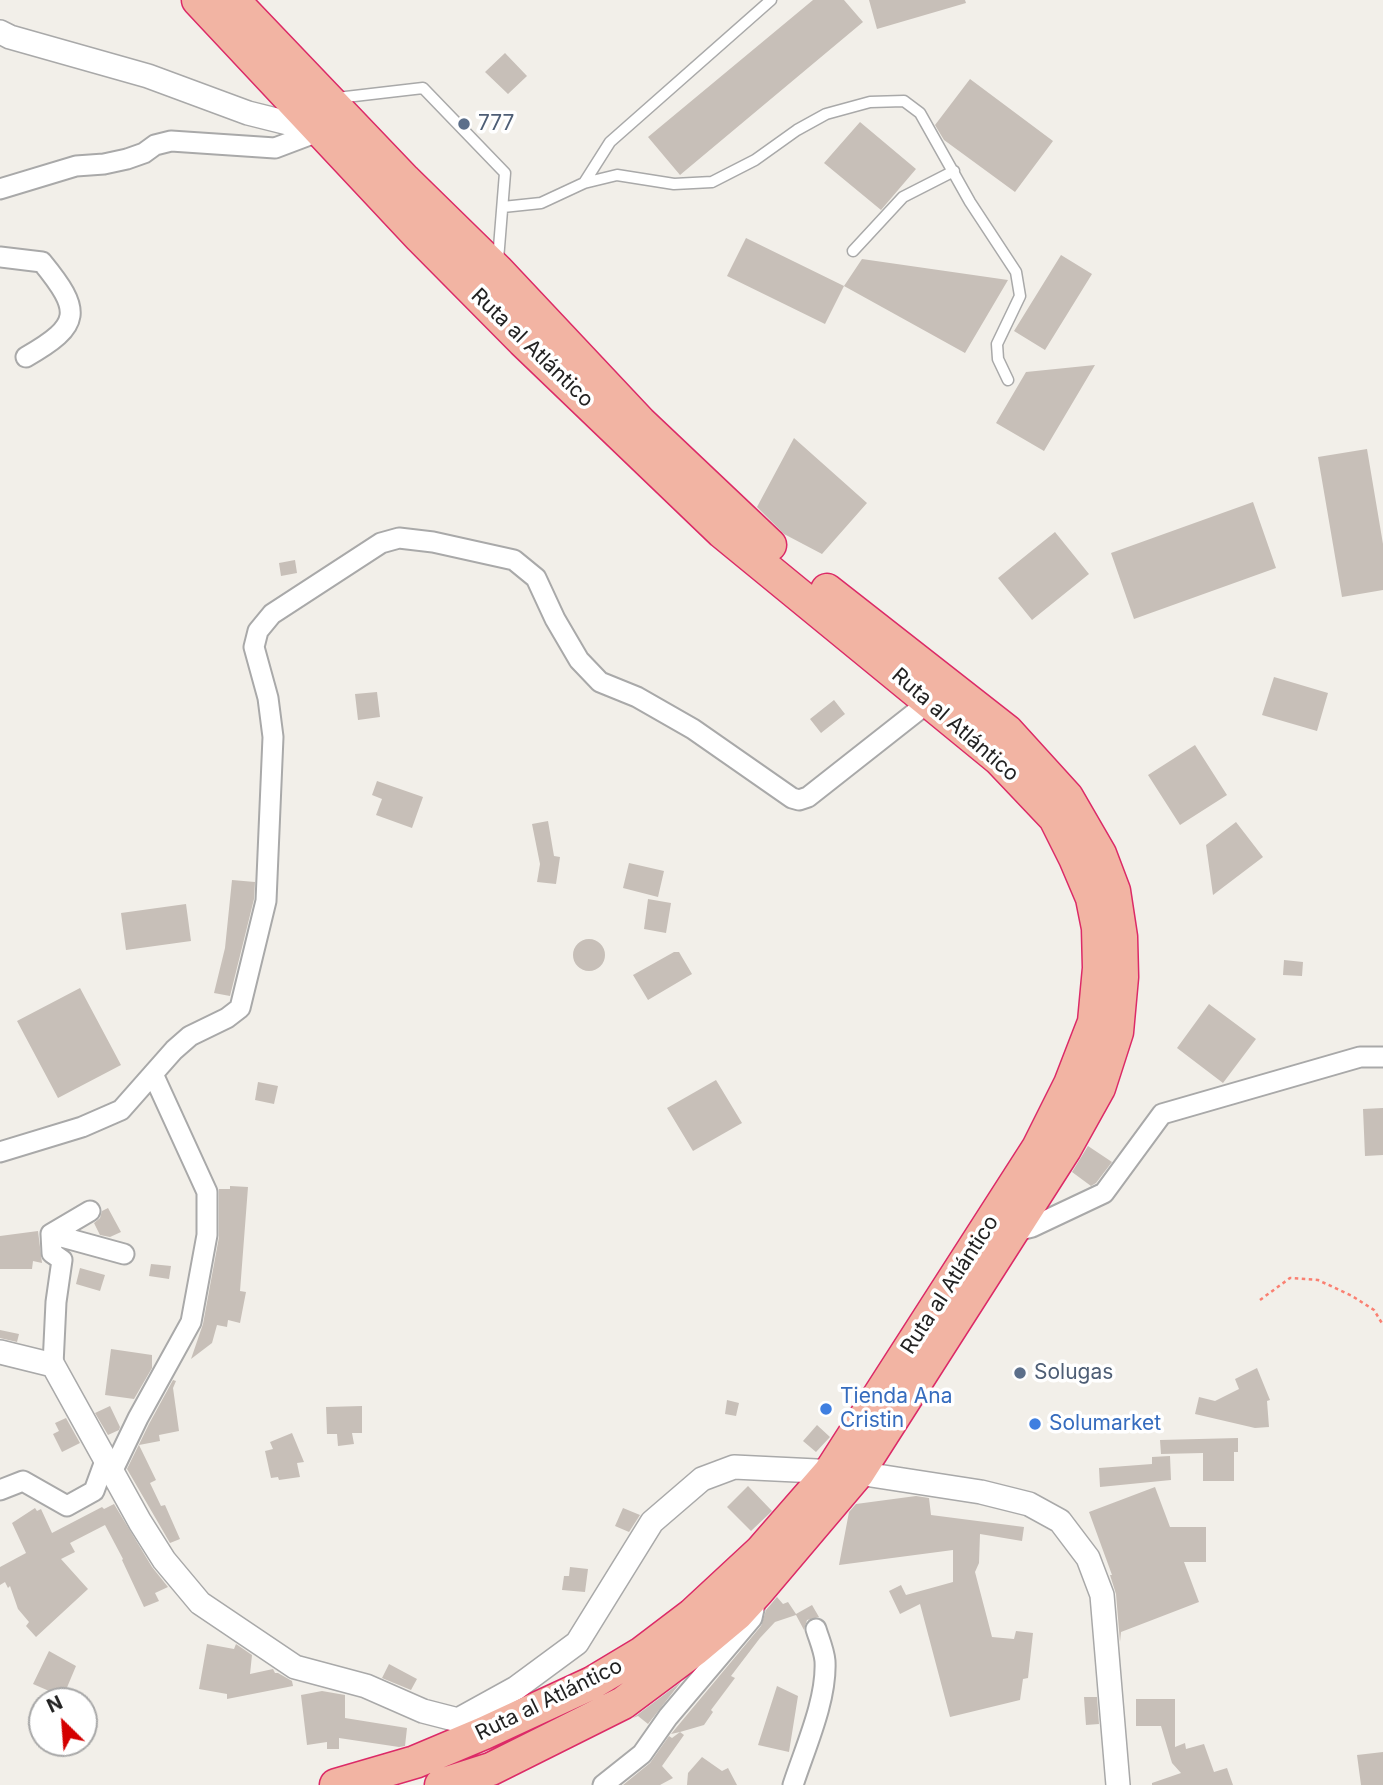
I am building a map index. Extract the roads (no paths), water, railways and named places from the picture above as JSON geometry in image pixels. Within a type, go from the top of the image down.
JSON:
[{"type":"highway","name":"Ruta al Atlántico","points":[[198,0],[420,237],[523,341],[722,532],[999,758],[1055,818],[1092,898],[1098,928],[1099,968],[1094,1022],[1070,1084],[1038,1148],[844,1472],[692,1615],[642,1653],[592,1683],[484,1733],[415,1762],[336,1785]]},
{"type":"highway","name":"Ruta al Atlántico","points":[[233,0],[405,180],[498,271],[640,422],[755,533],[1007,732],[1067,797],[1100,854],[1114,891],[1121,937],[1122,977],[1116,1032],[1099,1088],[1065,1149],[1012,1232],[758,1591],[737,1614],[694,1650],[623,1703],[491,1769],[441,1785]]},
{"type":"highway","points":[[320,131],[326,123],[333,122],[380,165],[405,180]]},
{"type":"highway","points":[[420,237],[444,246],[494,295],[500,293],[498,271]]},
{"type":"street","points":[[0,32],[148,76],[248,113],[320,131]]},
{"type":"street","points":[[0,189],[76,166],[127,159],[144,153],[155,145],[171,141],[275,148],[320,131]]},
{"type":"street","points":[[0,257],[42,262],[67,296],[70,311],[65,330],[51,343],[26,358]]},
{"type":"street","points":[[0,1152],[82,1127],[121,1110],[174,1050],[190,1036],[227,1018],[240,1008],[266,901],[273,737],[268,698],[254,647],[258,631],[272,614],[381,543],[398,538],[433,542],[514,560],[536,578],[555,619],[579,660],[600,682],[637,697],[693,729],[792,798],[799,800],[808,797],[930,701]]},
{"type":"street","points":[[1012,1232],[1032,1227],[1104,1194],[1163,1114],[1360,1057],[1383,1057]]},
{"type":"street","points":[[0,1490],[23,1481],[67,1506],[94,1490],[138,1418],[191,1322],[207,1236],[207,1192],[153,1074]]},
{"type":"street","points":[[51,1234],[90,1211]]},
{"type":"street","points":[[51,1234],[52,1253],[62,1260],[56,1302],[53,1366],[109,1466],[164,1560],[200,1603],[295,1667],[366,1686],[423,1711],[458,1720],[516,1688],[576,1643],[652,1521],[702,1479],[734,1467],[844,1472],[981,1492],[1029,1504],[1060,1521],[1088,1558],[1102,1595],[1118,1785]]},
{"type":"street","points":[[51,1234],[124,1254]]},
{"type":"street","points":[[0,1352],[53,1366]]},
{"type":"street","points":[[611,1783],[642,1754],[668,1717],[752,1618],[758,1591]]},
{"type":"street","points":[[793,1785],[816,1719],[823,1688],[825,1660],[816,1629]]},
{"type":"lane","points":[[584,183],[610,142],[771,0]]},
{"type":"lane","points":[[328,99],[423,88],[505,173],[498,271]]},
{"type":"lane","points":[[503,207],[541,203],[584,183],[617,175],[674,184],[712,182],[755,160],[797,130],[826,114],[870,102],[904,101],[920,113],[970,202],[1016,272],[1020,296],[998,344],[998,359],[1008,380]]},
{"type":"lane","points":[[853,251],[903,197],[954,171]]},
{"type":"place","name":"777","points":[[464,124]]},
{"type":"place","name":"Solugas","points":[[1020,1373]]},
{"type":"place","name":"Tienda Ana Cristin","points":[[826,1409]]},
{"type":"place","name":"Solumarket","points":[[1035,1424]]}]
